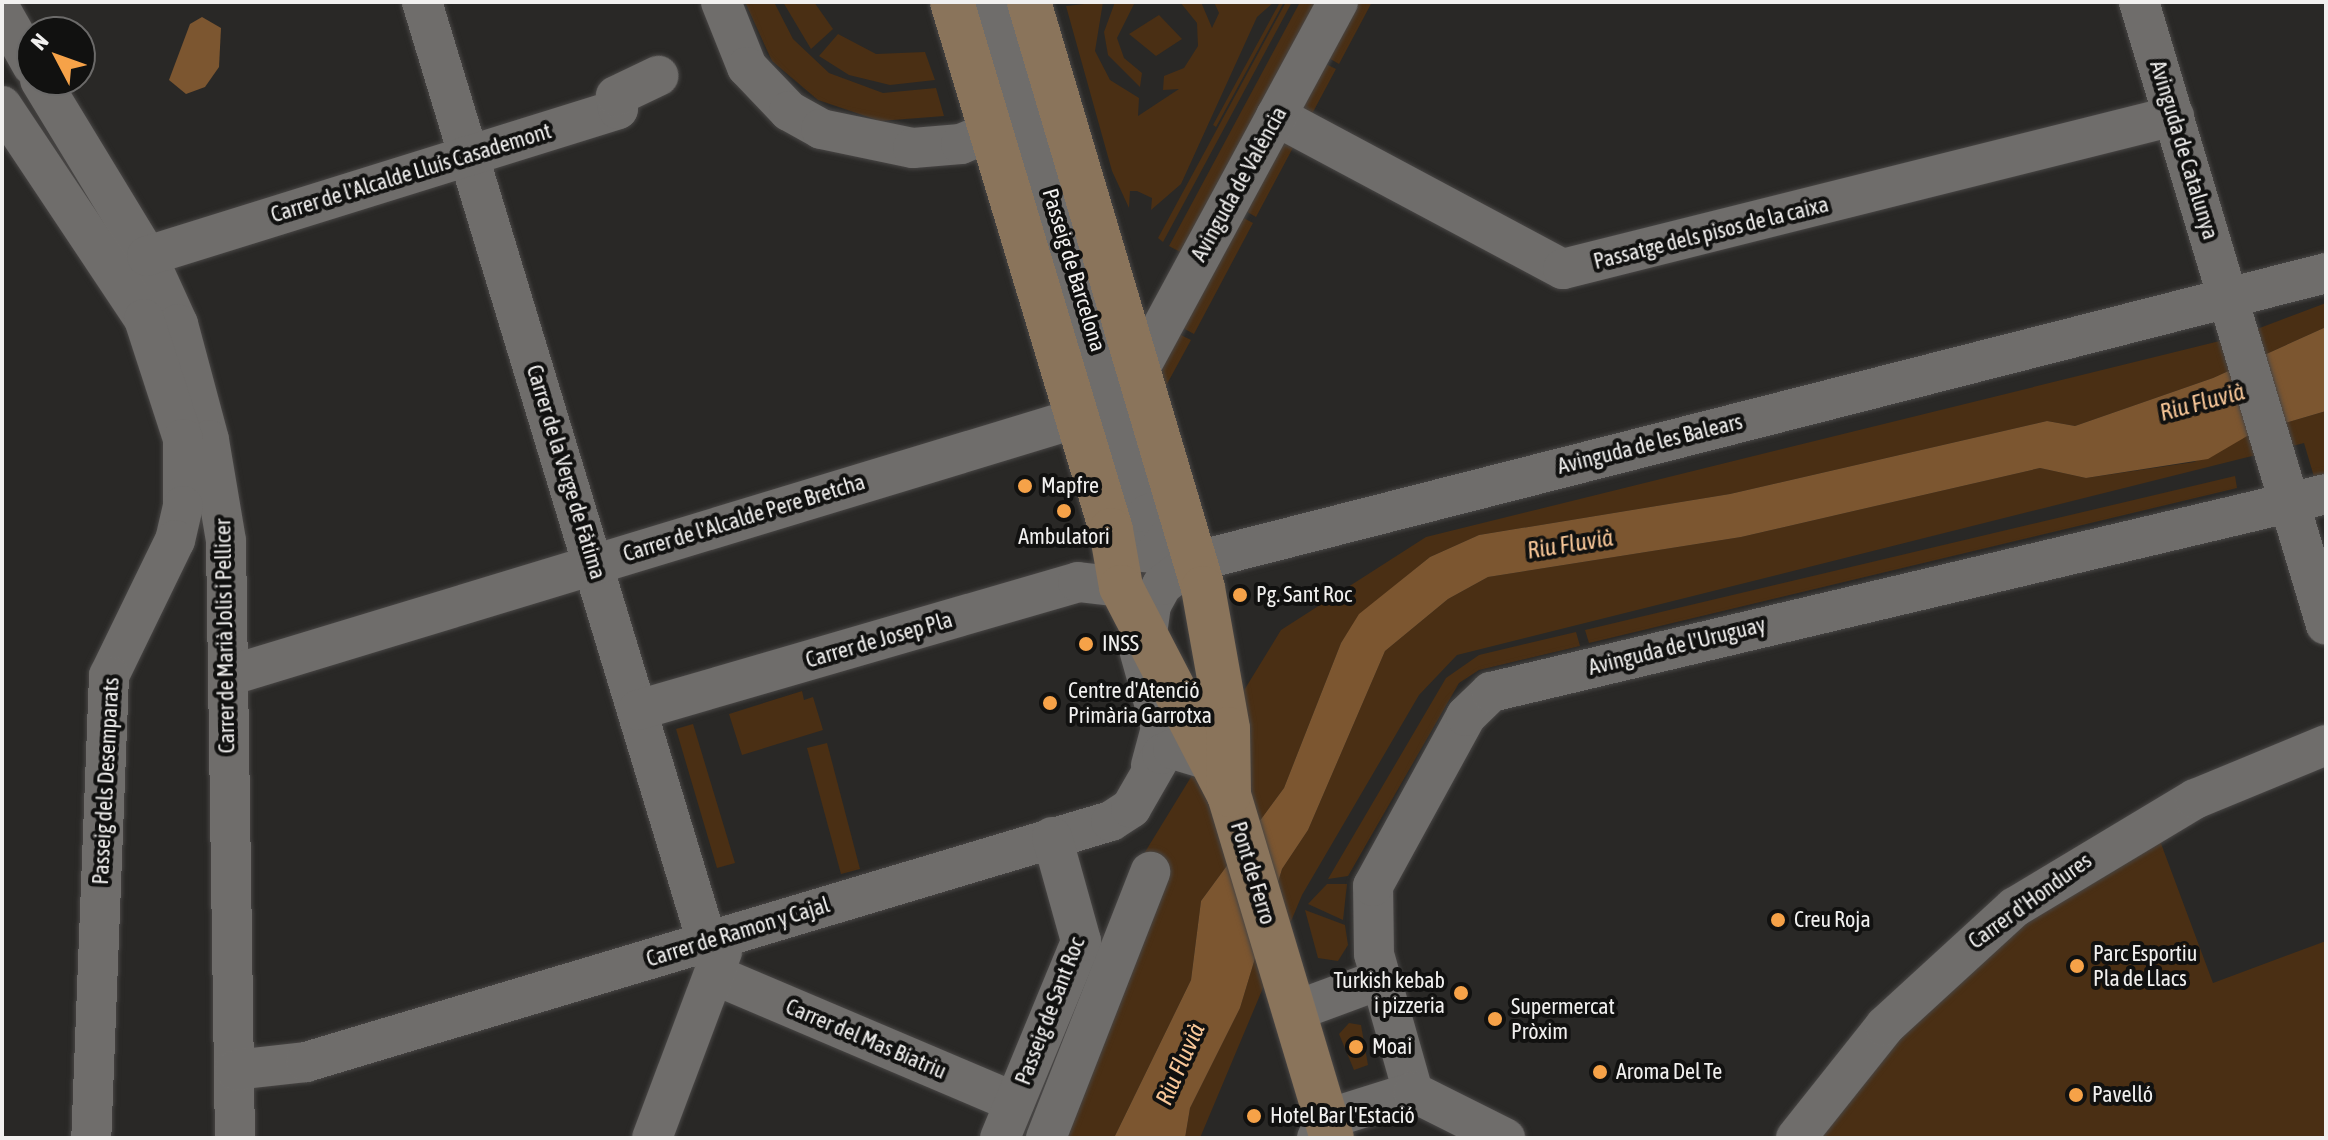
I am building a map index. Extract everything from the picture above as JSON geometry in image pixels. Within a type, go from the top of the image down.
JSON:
[{"type":"main road","name":"Passeig de Barcelona","points":[[952,2],[1111,530],[1123,594],[1144,654],[1229,795]]},
{"type":"main road","name":"Passeig de Barcelona","points":[[1029,2],[1140,368],[1176,512],[1216,645],[1229,795]]},
{"type":"main road","name":"Pont de Ferro","points":[[1229,795],[1295,1011],[1325,1132]]},
{"type":"street","name":"Carrer de la Verge de Fàtima","points":[[422,2],[638,710],[717,952]]},
{"type":"street","points":[[721,2],[718,48],[766,90],[821,129],[913,148],[961,144],[991,131]]},
{"type":"street","name":"Passeig de Barcelona","points":[[994,2],[1147,515],[1176,512]]},
{"type":"street","name":"Avinguda de València","points":[[1140,368],[1338,2]]},
{"type":"street","name":"Avinguda de Catalunya","points":[[2139,2],[2277,464],[2309,498],[2326,625]]},
{"type":"street","points":[[2,12],[16,37]]},
{"type":"street","name":"Carrer de l'Alcalde Lluís Casademont","points":[[147,256],[618,109],[616,96],[658,76]]},
{"type":"street","name":"Carrer de Marià Jolis i Pellicer","points":[[50,96],[147,256],[178,324],[209,440],[226,541],[235,1138]]},
{"type":"street","name":"Passeig dels Desemparats","points":[[2,106],[144,319],[183,439],[185,485],[175,540],[109,676],[91,1138]]},
{"type":"street","name":"Passatge dels pisos de la caixa","points":[[1276,116],[1563,269],[2174,116]]},
{"type":"street","name":"Avinguda de les Balears","points":[[1144,654],[1162,585],[1193,562],[2232,306],[2326,273]]},
{"type":"street","name":"Carrer de l'Alcalde Pere Bretcha","points":[[228,676],[595,567],[1077,418]]},
{"type":"street","name":"Avinguda de l'Uruguay","points":[[1413,1092],[1379,980],[1370,915],[1378,875],[1466,716],[1491,692],[2309,498]]},
{"type":"street","points":[[1111,530],[1131,551],[1156,553],[1176,512]]},
{"type":"street","name":"Carrer de Josep Pla","points":[[638,710],[1078,582],[1123,594]]},
{"type":"street","name":"Carrer de Ramon y Cajal","points":[[235,1070],[306,1062],[717,952],[1052,837],[1124,816],[1151,766],[1161,728],[1144,654]]},
{"type":"street","name":"Carrer d'Hondures","points":[[1796,1138],[1885,1026],[2015,907],[2195,799],[2326,745]]},
{"type":"street","points":[[1151,766],[1173,749],[1205,759]]},
{"type":"street","name":"Passeig de Sant Roc","points":[[1007,1120],[1081,941],[1052,837]]},
{"type":"street","name":"Passeig de Sant Roc","points":[[1046,1138],[1150,872]]},
{"type":"street","points":[[652,1138],[717,952]]},
{"type":"street","name":"Carrer del Mas Biatriu","points":[[717,952],[1007,1120]]},
{"type":"street","points":[[1295,1011],[1379,980]]},
{"type":"street","points":[[1325,1132],[1413,1092],[1505,1138]]},
{"type":"shaded area","points":[[745,2],[774,2],[793,39],[829,73],[883,93],[936,88],[944,116],[880,121],[818,100],[772,61]]},
{"type":"shaded area","points":[[783,2],[814,2],[833,29],[811,49]]},
{"type":"shaded area","points":[[1103,2],[1095,51],[1110,80],[1139,98],[1138,116],[1179,89],[1163,90],[1164,76],[1184,68],[1198,46],[1197,23],[1180,2],[1201,2],[1212,28],[1219,13],[1214,2],[1274,2],[1257,17],[1181,184],[1151,210],[1152,198],[1137,191],[1130,191],[1129,208],[1112,171],[1066,6]]},
{"type":"shaded area","points":[[1115,2],[1135,2],[1117,38],[1124,58],[1142,73],[1140,87],[1108,55],[1104,32]]},
{"type":"shaded area","points":[[1280,2],[1284,2],[1216,127],[1213,125]]},
{"type":"shaded area","points":[[1286,2],[1292,2],[1163,242],[1158,238]]},
{"type":"shaded area","points":[[1300,2],[1318,2],[1182,253],[1169,246]]},
{"type":"shaded area","points":[[1355,2],[1372,2],[1339,64],[1325,56]]},
{"type":"shaded area","points":[[1159,15],[1182,39],[1156,56],[1129,34]]},
{"type":"shaded area","points":[[838,34],[876,54],[925,52],[935,80],[890,85],[849,75],[819,56]]},
{"type":"shaded area","points":[[1322,62],[1336,69],[1306,125],[1301,100]]},
{"type":"shaded area","points":[[1284,142],[1296,142],[1256,217],[1244,210]]},
{"type":"shaded area","points":[[1240,216],[1253,223],[1194,334],[1181,327]]},
{"type":"shaded area","points":[[2326,303],[2326,327],[2213,378],[2075,426],[2047,421],[1730,494],[1479,535],[1430,557],[1360,614],[1341,643],[1284,788],[1201,901],[1191,980],[1114,1138],[1048,1138],[1123,888],[1281,630],[1426,537],[2236,337]]},
{"type":"shaded area","points":[[1177,333],[1191,340],[1162,393],[1158,372]]},
{"type":"shaded area","points":[[2326,411],[2326,477],[2315,480],[2304,443],[1457,655],[1419,695],[1302,895],[1200,1138],[1185,1138],[1190,1108],[1240,1008],[1282,869],[1308,830],[1385,651],[1448,599],[1488,577],[1741,537],[2040,468],[2086,478],[2194,462],[2254,432]]},
{"type":"shaded area","points":[[2235,476],[2237,488],[1589,643],[1585,630]]},
{"type":"shaded area","points":[[1576,632],[1580,646],[1479,670],[1459,683],[1348,876],[1328,879],[1446,678],[1479,655]]},
{"type":"shaded area","points":[[802,691],[804,700],[813,697],[823,730],[742,755],[729,714]]},
{"type":"shaded area","points":[[693,724],[735,863],[717,868],[676,729]]},
{"type":"shaded area","points":[[827,743],[860,869],[841,874],[807,748]]},
{"type":"shaded area","name":"Parc Esportiu Pla de Llacs","points":[[2153,822],[2213,983],[2326,941],[2326,1138],[1799,1138],[1885,1026]]},
{"type":"shaded area","points":[[1327,884],[1347,884],[1343,920],[1308,904]]},
{"type":"shaded area","points":[[1305,910],[1345,925],[1348,945],[1338,961],[1318,958]]},
{"type":"shaded area","points":[[1349,1023],[1361,1025],[1368,1065],[1354,1070],[1339,1034]]},
{"type":"water","points":[[202,17],[221,28],[219,67],[205,87],[186,94],[169,80],[190,24]]},
{"type":"water","name":"Riu Fluvià","points":[[2326,327],[2326,411],[2254,432],[2208,459],[2086,478],[2040,468],[1741,537],[1488,577],[1448,599],[1385,651],[1308,830],[1282,869],[1240,1008],[1190,1108],[1185,1138],[1114,1138],[1191,980],[1201,901],[1284,788],[1341,643],[1359,614],[1430,557],[1479,535],[1730,494],[2047,421],[2075,426],[2213,378]]},
{"type":"place","name":"Mapfre","points":[[1025,486]]},
{"type":"place","name":"Ambulatori","points":[[1064,511]]},
{"type":"place","name":"Pg. Sant Roc","points":[[1240,595]]},
{"type":"place","name":"INSS","points":[[1086,644]]},
{"type":"place","name":"Centre d'Atenció Primària Garrotxa","points":[[1050,703]]},
{"type":"place","name":"Creu Roja","points":[[1778,920]]},
{"type":"place","name":"Parc Esportiu Pla de Llacs","points":[[2077,966]]},
{"type":"place","name":"Turkish kebab i pizzeria","points":[[1461,993]]},
{"type":"place","name":"Supermercat Pròxim","points":[[1495,1019]]},
{"type":"place","name":"Moai","points":[[1356,1047]]},
{"type":"place","name":"Aroma Del Te","points":[[1600,1072]]},
{"type":"place","name":"Pavelló","points":[[2076,1095]]},
{"type":"place","name":"Hotel Bar l'Estació","points":[[1254,1116]]}]
